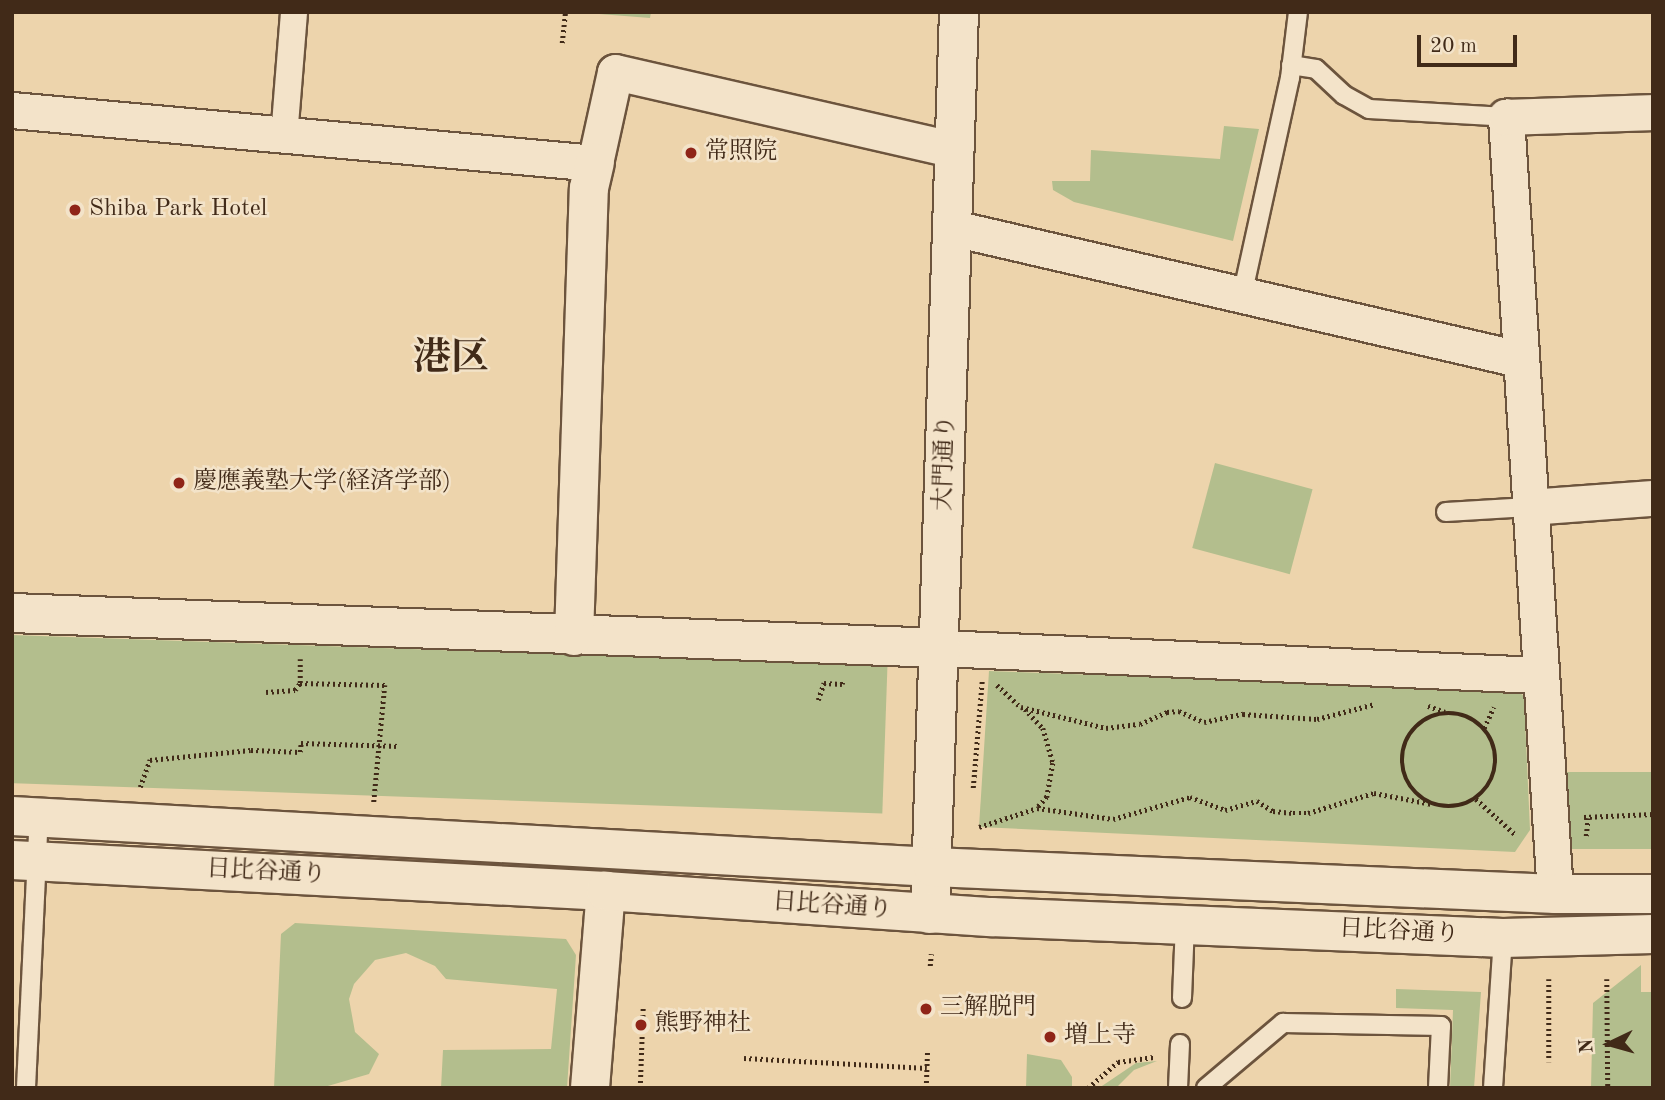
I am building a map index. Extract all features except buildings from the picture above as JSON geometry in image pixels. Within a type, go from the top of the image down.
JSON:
[{"type":"main road","name":"大門通り","points":[[930,914],[941,648],[959,12]]},
{"type":"main road","points":[[574,636],[589,188],[595,163]]},
{"type":"main road","points":[[12,613],[301,626],[941,648]]},
{"type":"main road","name":"日比谷通り","points":[[25,817],[933,867],[1555,894],[1653,894]]},
{"type":"main road","name":"日比谷通り","points":[[24,861],[606,891],[930,914],[1503,938],[1653,934]]},
{"type":"main road","points":[[590,1088],[606,891]]},
{"type":"street","points":[[284,137],[293,12]]},
{"type":"street","points":[[12,110],[284,137],[595,163],[615,72],[955,150]]},
{"type":"street","points":[[1555,894],[1519,359],[1506,117],[1653,111]]},
{"type":"street","points":[[953,228],[1519,359]]},
{"type":"street","points":[[1529,507],[1653,498]]},
{"type":"street","points":[[941,648],[1539,675]]},
{"type":"lane","points":[[1242,296],[1292,65],[1298,12]]},
{"type":"lane","points":[[1292,65],[1316,69],[1344,95],[1369,109],[1506,117]]},
{"type":"lane","points":[[1446,512],[1529,507]]},
{"type":"lane","points":[[25,817],[26,1088]]},
{"type":"lane","points":[[1182,998],[1185,923]]},
{"type":"lane","points":[[1493,1088],[1503,938]]},
{"type":"lane","points":[[1206,1088],[1283,1023],[1441,1026],[1438,1088]]},
{"type":"lane","points":[[1178,1088],[1180,1044]]},
{"type":"path","points":[[562,43],[565,12]]},
{"type":"path","points":[[266,692],[295,690],[300,683],[301,626]]},
{"type":"path","points":[[973,792],[982,676],[1043,728],[1054,763],[1047,797],[1037,808]]},
{"type":"path","points":[[300,683],[384,685],[374,810]]},
{"type":"path","points":[[1021,707],[1084,723],[1124,728],[1167,712],[1179,711],[1204,722],[1243,714],[1317,719],[1379,703]]},
{"type":"path","points":[[979,827],[1037,808],[1112,819],[1190,797],[1225,810],[1257,801],[1272,811],[1293,813],[1308,813],[1374,793],[1454,807],[1476,799],[1494,775],[1493,742],[1477,721],[1424,705]]},
{"type":"path","points":[[1432,804],[1405,780],[1401,756],[1412,729],[1423,719],[1445,712]]},
{"type":"path","points":[[139,795],[143,771],[149,760],[251,750],[300,752],[302,743],[399,746]]},
{"type":"path","points":[[1476,799],[1522,841]]},
{"type":"path","points":[[1579,818],[1653,814]]},
{"type":"path","points":[[930,966],[931,954]]},
{"type":"path","points":[[1549,979],[1549,1062]]},
{"type":"path","points":[[1607,979],[1608,1088]]},
{"type":"path","points":[[640,1088],[643,1008],[643,1012]]},
{"type":"path","points":[[926,1088],[928,1050]]},
{"type":"path","points":[[1088,1088],[1118,1062],[1150,1057]]},
{"type":"path","points":[[744,1058],[927,1068]]},
{"type":"green space","points":[[574,12],[651,12],[650,18]]},
{"type":"green space","points":[[1224,126],[1259,129],[1233,241],[1074,202],[1053,190],[1052,181],[1090,181],[1091,150],[1220,159]]},
{"type":"green space","points":[[1215,463],[1313,489],[1290,574],[1192,548]]},
{"type":"green space","points":[[12,635],[887,666],[882,813],[12,783]]},
{"type":"green space","points":[[989,671],[1516,690],[1524,696],[1530,830],[1515,852],[979,827]]},
{"type":"green space","points":[[1567,772],[1653,772],[1653,849],[1567,849]]},
{"type":"green space","points":[[295,923],[566,939],[576,955],[567,1088],[441,1088],[443,1050],[551,1049],[557,989],[446,979],[435,966],[406,953],[375,960],[354,984],[349,999],[355,1032],[379,1054],[369,1074],[321,1088],[274,1088],[281,934]]},
{"type":"green space","points":[[1641,965],[1641,992],[1653,992],[1653,1088],[1591,1088],[1593,1003]]},
{"type":"green space","points":[[1396,989],[1481,992],[1474,1088],[1450,1088],[1453,1010],[1396,1008]]},
{"type":"green space","points":[[1027,1054],[1061,1060],[1072,1077],[1072,1088],[1026,1088]]},
{"type":"green space","points":[[1157,1061],[1134,1070],[1116,1088],[1099,1088],[1136,1063]]},
{"type":"place","name":"常照院","points":[[691,153]]},
{"type":"place","name":"Shiba Park Hotel","points":[[75,210]]},
{"type":"place","name":"慶應義塾大学(経済学部)","points":[[179,483]]},
{"type":"place","name":"三解脱門","points":[[926,1009]]},
{"type":"place","name":"熊野神社","points":[[641,1025]]},
{"type":"place","name":"増上寺","points":[[1050,1037]]},
{"type":"district","name":"港区","points":[[451,360]]}]
